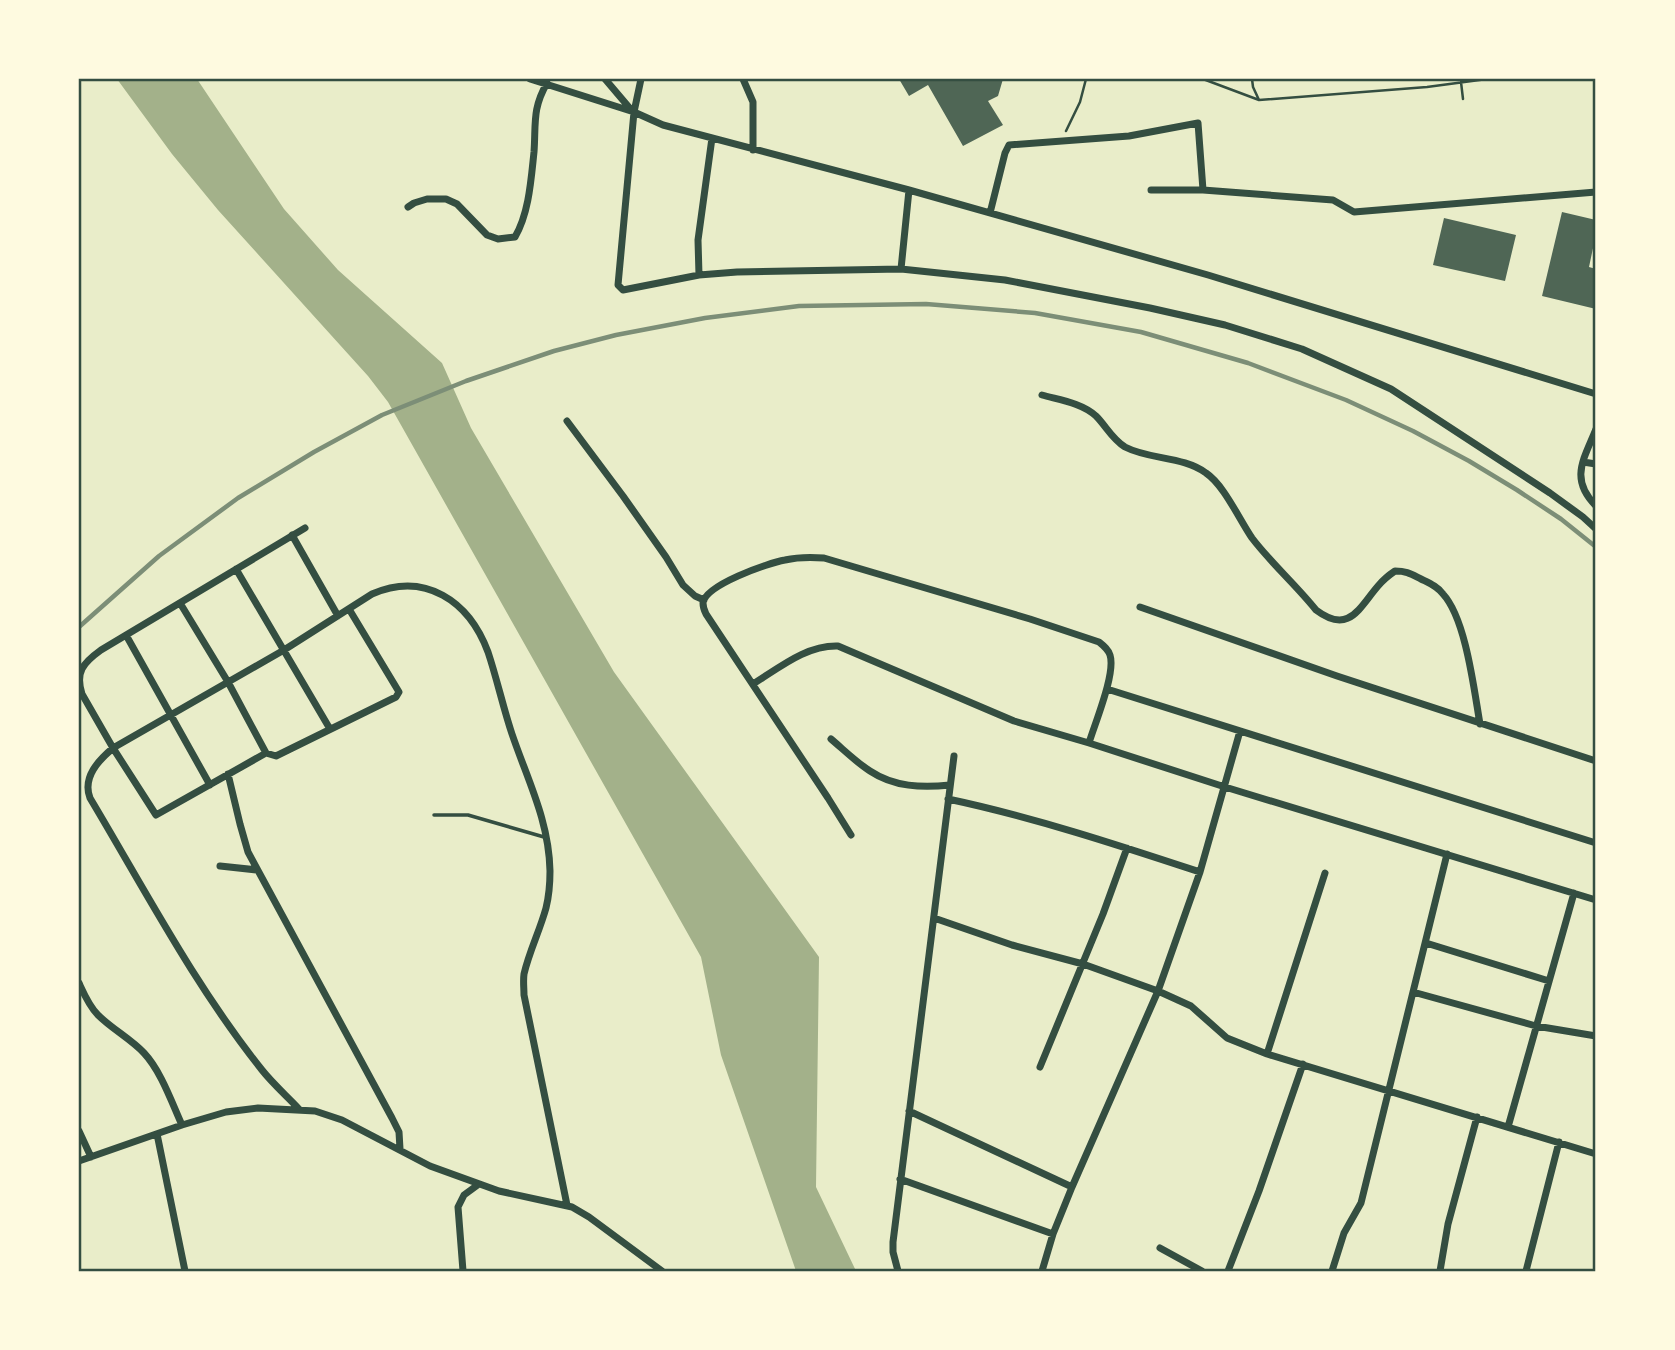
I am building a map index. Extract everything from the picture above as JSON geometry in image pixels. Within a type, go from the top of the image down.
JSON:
[{"type":"street","points":[[530,79],[634,112],[663,125],[990,212],[1208,275],[1596,394]]},
{"type":"street","points":[[605,79],[634,112]]},
{"type":"street","points":[[642,79],[634,112],[618,285],[620,289],[699,275],[737,272],[901,269],[1005,280],[1225,324],[1302,349],[1404,397],[1550,493],[1596,529]]},
{"type":"street","points":[[743,79],[753,102],[753,150]]},
{"type":"street","points":[[408,207],[427,199],[446,198],[457,204],[488,235],[498,239],[515,237],[527,208],[534,152],[535,111],[547,83]]},
{"type":"street","points":[[990,212],[1009,145],[1129,136],[1198,123],[1203,190]]},
{"type":"street","points":[[699,275],[698,240],[712,138]]},
{"type":"street","points":[[901,269],[909,190]]},
{"type":"street","points":[[1152,190],[1203,190],[1333,200],[1354,212],[1596,192]]},
{"type":"street","points":[[1042,395],[1086,409],[1095,415],[1119,443],[1128,448],[1184,463],[1206,472],[1213,478],[1254,540],[1325,617],[1341,620],[1350,618],[1358,612],[1378,585],[1395,571],[1406,571],[1435,586],[1444,594],[1457,617],[1480,724]]},
{"type":"street","points":[[567,421],[623,496],[683,585],[704,600]]},
{"type":"street","points":[[1596,429],[1580,474],[1585,492],[1596,506]]},
{"type":"street","points":[[1583,462],[1596,464]]},
{"type":"street","points":[[266,753],[156,815],[82,694],[79,676],[88,659],[305,528]]},
{"type":"street","points":[[292,535],[338,616]]},
{"type":"street","points":[[852,835],[706,614],[704,600],[724,582],[774,563],[797,558],[824,558],[1099,642],[1107,648],[1111,657],[1107,689],[1089,743]]},
{"type":"street","points":[[236,569],[330,729]]},
{"type":"street","points":[[299,1109],[264,1072],[195,976],[90,798],[88,787],[92,772],[102,757],[113,748],[284,650],[372,594],[399,585],[421,586],[454,601],[471,620],[487,650],[512,734],[536,795],[546,837],[550,870],[548,898],[524,976],[524,995],[567,1205]]},
{"type":"street","points":[[180,603],[228,682],[266,753],[276,756],[396,697],[399,692],[349,609]]},
{"type":"street","points":[[1140,607],[1596,761]]},
{"type":"street","points":[[126,635],[210,785]]},
{"type":"street","points":[[753,684],[799,655],[838,646],[1014,721],[1596,900]]},
{"type":"street","points":[[1107,689],[1596,843]]},
{"type":"street","points":[[1042,1271],[1072,1187],[1158,991],[1200,872],[1240,731]]},
{"type":"street","points":[[831,739],[869,771],[882,778],[913,787],[950,785]]},
{"type":"street","points":[[898,1271],[893,1242],[954,756]]},
{"type":"street","points":[[228,774],[248,852],[392,1118],[399,1132],[400,1149]]},
{"type":"street","points":[[948,799],[978,805],[1127,848],[1200,872]]},
{"type":"street","points":[[1040,1067],[1127,848]]},
{"type":"street","points":[[1332,1271],[1344,1233],[1361,1203],[1447,854]]},
{"type":"street","points":[[220,866],[257,870]]},
{"type":"street","points":[[1267,1054],[1325,873]]},
{"type":"street","points":[[1508,1127],[1574,893]]},
{"type":"street","points":[[934,918],[1012,945],[1083,964],[1158,991],[1191,1006],[1227,1038],[1267,1054],[1596,1154]]},
{"type":"street","points":[[1426,943],[1549,981]]},
{"type":"street","points":[[79,983],[98,1015],[148,1058],[182,1125]]},
{"type":"street","points":[[1413,992],[1536,1026],[1596,1036]]},
{"type":"street","points":[[1228,1271],[1303,1064]]},
{"type":"street","points":[[79,1161],[226,1112],[258,1108],[315,1111],[342,1120],[430,1166],[499,1191],[567,1205],[589,1217],[662,1271]]},
{"type":"street","points":[[909,1111],[1072,1187]]},
{"type":"street","points":[[1440,1271],[1448,1224],[1477,1117]]},
{"type":"street","points":[[79,1131],[91,1157]]},
{"type":"street","points":[[157,1134],[185,1271]]},
{"type":"street","points":[[1526,1271],[1559,1142]]},
{"type":"street","points":[[900,1180],[1053,1234]]},
{"type":"street","points":[[463,1271],[458,1207],[464,1195],[479,1184]]},
{"type":"street","points":[[1160,1248],[1202,1271]]},
{"type":"lane","points":[[434,815],[468,815],[546,837]]},
{"type":"path","points":[[1062,141],[1080,102],[1086,79]]},
{"type":"path","points":[[1203,79],[1259,100],[1427,87],[1487,79]]},
{"type":"path","points":[[1252,79],[1259,100]]},
{"type":"path","points":[[1461,82],[1463,99]]},
{"type":"shaded area","points":[[117,79],[197,79],[284,209],[338,270],[442,363],[471,428],[614,672],[819,957],[816,1187],[856,1271],[796,1271],[721,1055],[701,957],[388,402],[368,376],[218,210],[172,154]]},
{"type":"building","points":[[899,79],[1003,79],[998,96],[988,101],[1003,125],[963,146],[928,85],[909,96]]},
{"type":"building","points":[[1562,212],[1596,220],[1589,267],[1596,269],[1596,309],[1542,296]]},
{"type":"building","points":[[1444,218],[1516,235],[1505,281],[1433,265]]},
{"type":"railway","points":[[79,627],[159,556],[238,498],[382,415],[466,381],[554,351],[616,335],[705,318],[799,306],[926,304],[1035,313],[1141,332],[1248,363],[1346,400],[1413,431],[1517,490],[1561,519],[1596,547]]}]
